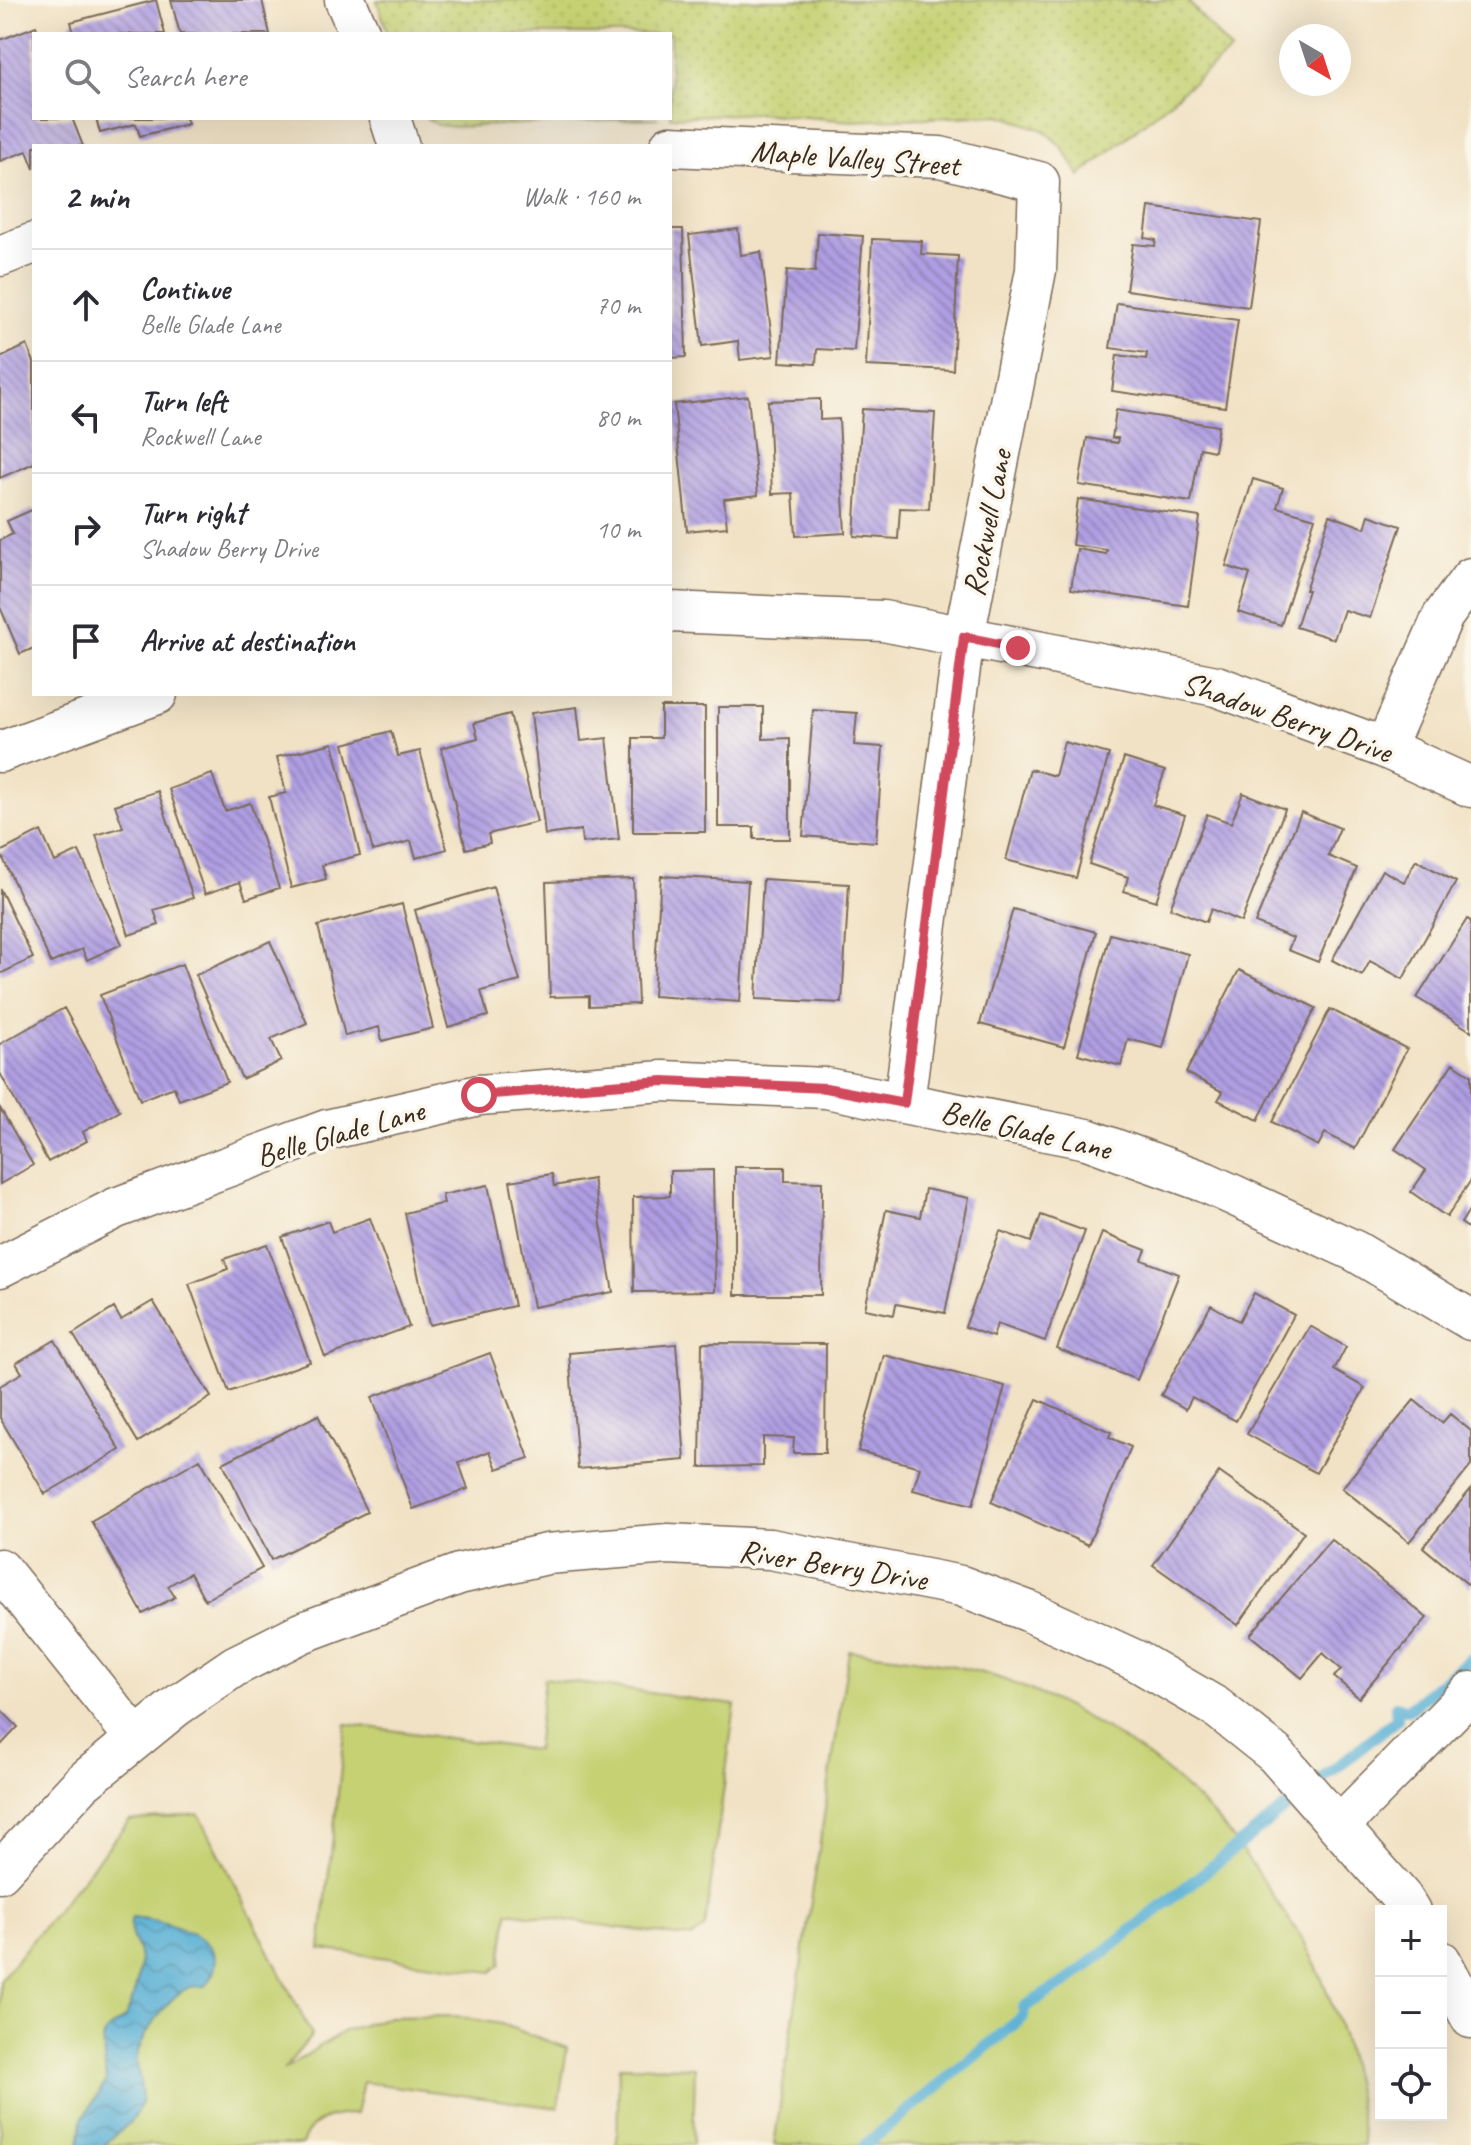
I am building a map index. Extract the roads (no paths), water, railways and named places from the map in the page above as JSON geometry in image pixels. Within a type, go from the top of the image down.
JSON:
[{"type":"street","points":[[345,0],[359,32]]},
{"type":"street","points":[[391,120],[398,144]]},
{"type":"street","name":"Maple Valley Street","points":[[672,146],[940,157],[1039,182]]},
{"type":"street","name":"Rockwell Lane","points":[[904,1103],[964,637],[1036,270],[1039,182]]},
{"type":"street","points":[[0,256],[32,244]]},
{"type":"street","points":[[1385,748],[1443,616],[1471,578]]},
{"type":"street","name":"Shadow Berry Drive","points":[[672,612],[883,621],[1216,686],[1385,748],[1471,787]]},
{"type":"street","points":[[0,752],[152,696]]},
{"type":"street","name":"Belle Glade Lane","points":[[0,1267],[116,1208],[327,1130],[479,1095],[663,1081],[826,1088],[1087,1139],[1205,1182],[1355,1251],[1471,1320]]},
{"type":"street","name":"River Berry Drive","points":[[0,1872],[82,1783],[175,1707],[235,1666],[288,1640],[459,1574],[547,1554],[668,1544],[770,1549],[961,1586],[1028,1611],[1137,1661],[1216,1707],[1275,1754],[1406,1905]]},
{"type":"street","points":[[0,1569],[136,1739]]},
{"type":"street","points":[[1339,1826],[1471,1692]]},
{"type":"street","points":[[1447,1972],[1471,2018]]},
{"type":"water","points":[[132,1917],[153,1920],[191,1933],[210,1947],[216,1960],[215,1968],[206,1986],[182,1991],[147,2032],[137,2059],[142,2098],[135,2115],[104,2145],[79,2145],[82,2120],[106,2082],[105,2033],[125,2017],[137,1980],[140,1960],[131,1929]]},
{"type":"waterway","points":[[865,2145],[1023,2017],[1024,2007],[1069,1980],[1397,1719],[1396,1706],[1408,1710],[1471,1659]]}]
